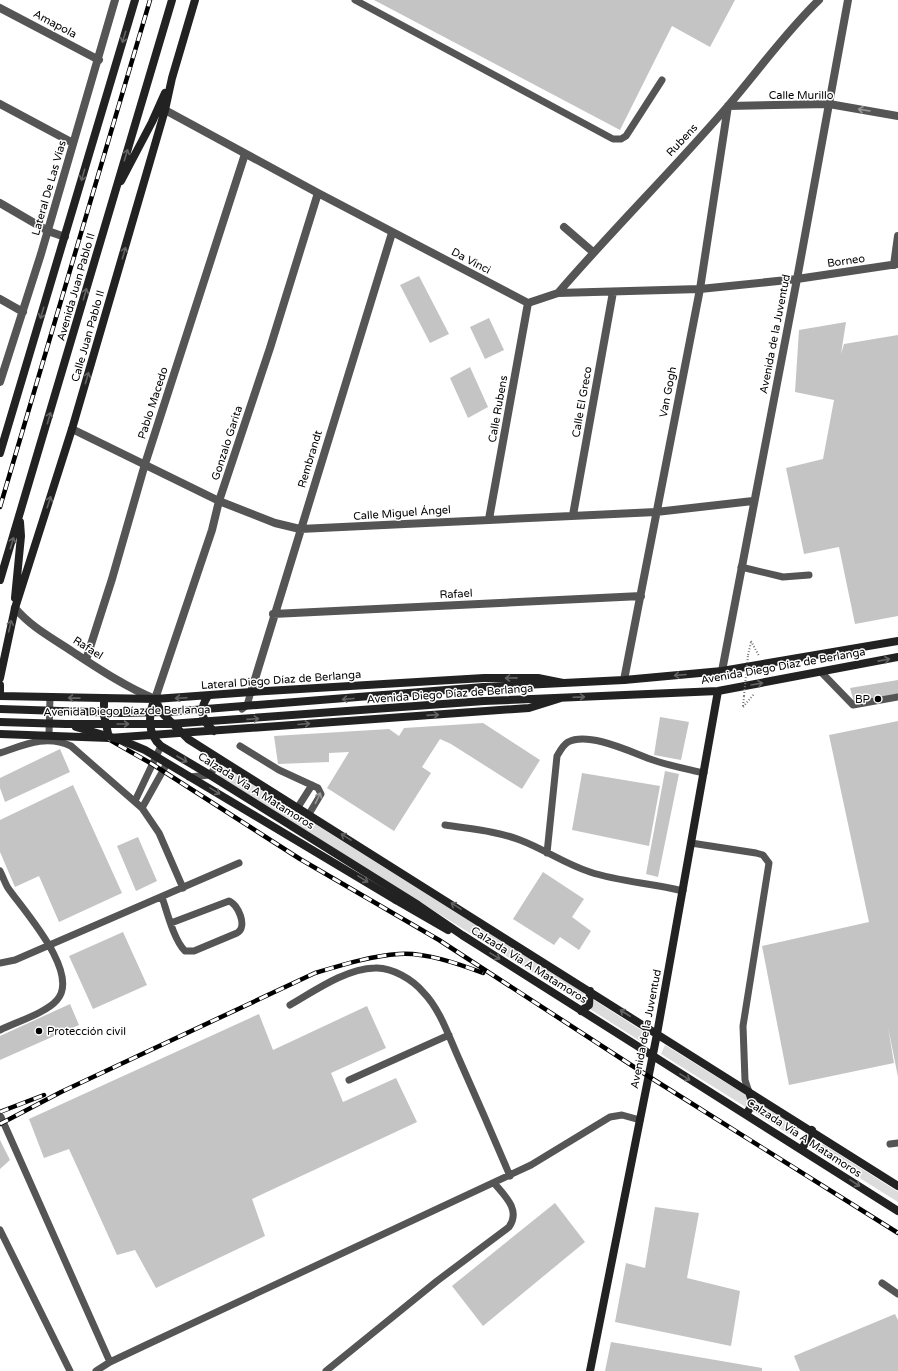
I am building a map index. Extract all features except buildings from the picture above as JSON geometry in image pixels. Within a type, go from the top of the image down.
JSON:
[{"type":"street","name":"Lateral De Las Vías","points":[[0,382],[48,232],[116,0]]},
{"type":"street","points":[[0,452],[135,0]]},
{"type":"street","name":"Avenida Juan Pablo II","points":[[0,580],[20,518],[113,196],[172,0]]},
{"type":"street","name":"Calle Juan Pablo II","points":[[0,678],[15,608],[72,430],[165,110],[172,78],[195,0]]},
{"type":"street","name":"Rubens","points":[[558,293],[593,252],[728,106],[774,48],[819,0]]},
{"type":"street","name":"Avenida de la Juventud","points":[[722,671],[753,501],[798,279],[848,0]]},
{"type":"street","name":"Amapola","points":[[0,8],[99,60]]},
{"type":"street","points":[[113,196],[152,122],[172,78]]},
{"type":"street","points":[[0,104],[74,142]]},
{"type":"street","name":"Calle Murillo","points":[[728,106],[829,104],[898,116]]},
{"type":"street","name":"Van Gogh","points":[[624,680],[700,289],[728,106]]},
{"type":"street","name":"Da Vinci","points":[[165,110],[392,233],[528,303]]},
{"type":"street","name":"Pablo Macedo","points":[[86,660],[112,579],[145,464],[245,154]]},
{"type":"street","name":"Gonzalo Garita","points":[[155,699],[212,530],[219,501],[270,348],[318,193]]},
{"type":"street","points":[[0,203],[48,232],[65,237]]},
{"type":"street","points":[[564,227],[593,252]]},
{"type":"street","name":"Rembrandt","points":[[251,692],[273,614],[392,233]]},
{"type":"street","points":[[896,264],[898,236]]},
{"type":"street","name":"Borneo","points":[[798,279],[896,264]]},
{"type":"street","points":[[528,303],[558,293],[700,289],[798,279]]},
{"type":"street","name":"Calle El Greco","points":[[573,515],[613,292]]},
{"type":"street","points":[[0,299],[23,312]]},
{"type":"street","name":"Calle Rubens","points":[[489,519],[528,303]]},
{"type":"street","name":"Calle Miguel Ángel","points":[[72,430],[219,501],[275,523],[300,529],[656,512],[753,501]]},
{"type":"street","points":[[15,608],[21,536],[20,518]]},
{"type":"street","name":"Rafael","points":[[273,614],[641,596]]},
{"type":"street","name":"Rafael","points":[[15,608],[27,622],[86,660],[141,693],[155,699]]},
{"type":"street","name":"Avenida Diego Díaz de Berlanga","points":[[0,710],[121,713],[168,712],[484,687],[624,680],[722,671],[898,641]]},
{"type":"street","name":"Avenida Diego Díaz de Berlanga","points":[[0,722],[66,724],[196,722],[484,701],[718,691],[898,657]]},
{"type":"street","name":"Lateral Diego Díaz de Berlanga","points":[[0,696],[155,699],[484,678],[538,678],[563,683]]},
{"type":"street","points":[[0,685],[0,696]]},
{"type":"street","name":"Avenida de la Juventud","points":[[590,1371],[652,1056],[658,1034],[718,691]]},
{"type":"street","points":[[208,696],[203,705],[202,712],[206,722],[214,731]]},
{"type":"street","points":[[104,698],[104,716],[109,738]]},
{"type":"street","points":[[0,734],[49,734],[109,738],[529,708],[561,698]]},
{"type":"street","points":[[152,735],[149,718],[155,699]]},
{"type":"street","name":"Calzada Vía A Matamoros","points":[[155,699],[161,712],[181,733],[220,759],[749,1092],[812,1130],[898,1186]]},
{"type":"street","points":[[152,735],[161,725],[161,712]]},
{"type":"street","points":[[66,724],[121,740],[145,750],[437,925],[462,935]]},
{"type":"street","name":"Calzada Vía A Matamoros","points":[[152,735],[161,746],[418,905],[581,1011],[802,1149],[898,1211]]},
{"type":"street","points":[[581,1011],[589,1005],[590,991]]},
{"type":"street","points":[[746,1114],[753,1104],[749,1092]]},
{"type":"street","points":[[802,1149],[812,1130]]},
{"type":"lane","points":[[355,0],[613,139],[621,139],[626,136],[662,80]]},
{"type":"lane","points":[[742,567],[783,577],[809,575]]},
{"type":"lane","points":[[821,672],[853,705],[898,697]]},
{"type":"lane","points":[[216,711],[242,709],[251,692]]},
{"type":"lane","points":[[0,696],[0,706]]},
{"type":"lane","points":[[49,734],[50,697]]},
{"type":"lane","points":[[0,710],[85,713]]},
{"type":"lane","points":[[0,753],[46,739],[63,742],[78,751],[142,808],[159,833],[183,888]]},
{"type":"lane","points":[[547,853],[557,756],[562,747],[569,742],[588,739],[631,750],[668,765],[704,773]]},
{"type":"lane","points":[[135,801],[161,746]]},
{"type":"lane","points":[[240,746],[283,772],[320,790],[321,794],[309,814]]},
{"type":"lane","points":[[154,759],[182,776],[197,777],[210,775],[220,759]]},
{"type":"lane","points":[[142,808],[165,767]]},
{"type":"lane","points":[[298,807],[312,785]]},
{"type":"lane","points":[[445,825],[507,835],[547,853],[571,866],[606,877],[659,885],[683,891]]},
{"type":"lane","points":[[691,843],[756,853],[763,855],[769,863],[743,1026],[745,1080],[749,1092]]},
{"type":"lane","points":[[0,963],[14,960],[239,864]]},
{"type":"lane","points":[[0,871],[8,887],[50,945],[62,976],[61,995],[50,1007],[0,1030]]},
{"type":"lane","points":[[162,897],[171,923],[182,947],[190,952],[237,933],[243,925],[236,906],[229,901],[171,923]]},
{"type":"lane","points":[[290,1005],[333,981],[357,970],[376,968],[388,970],[409,980],[424,992],[449,1036],[510,1176]]},
{"type":"lane","points":[[349,1080],[449,1036]]},
{"type":"lane","points":[[96,1371],[110,1362],[510,1176],[543,1158],[610,1117],[616,1115],[640,1120]]},
{"type":"lane","points":[[1,1118],[110,1362]]},
{"type":"lane","points":[[890,1144],[898,1143]]},
{"type":"lane","points":[[326,1371],[509,1226],[514,1216],[513,1207],[494,1183]]},
{"type":"lane","points":[[0,1230],[70,1371]]},
{"type":"lane","points":[[882,1283],[898,1294]]},
{"type":"path","points":[[743,707],[748,655],[751,640],[762,664]]},
{"type":"shaded area","points":[[224,767],[584,993],[580,1002],[219,776]]},
{"type":"shaded area","points":[[594,1000],[644,1032],[640,1041],[590,1009]]},
{"type":"shaded area","points":[[665,1045],[799,1128],[795,1138],[661,1054]]},
{"type":"shaded area","points":[[823,1144],[898,1192],[898,1202],[818,1152]]},
{"type":"railway","points":[[0,507],[150,0]]},
{"type":"railway","points":[[103,736],[152,764],[300,859],[439,940],[648,1076],[898,1233]]},
{"type":"railway","points":[[0,1124],[61,1092],[315,973],[367,959],[399,954],[420,955],[442,959],[483,973]]},
{"type":"railway","points":[[0,1112],[44,1095]]},
{"type":"place","name":"BP","points":[[878,699]]},
{"type":"place","name":"Protección civil","points":[[39,1031]]}]
